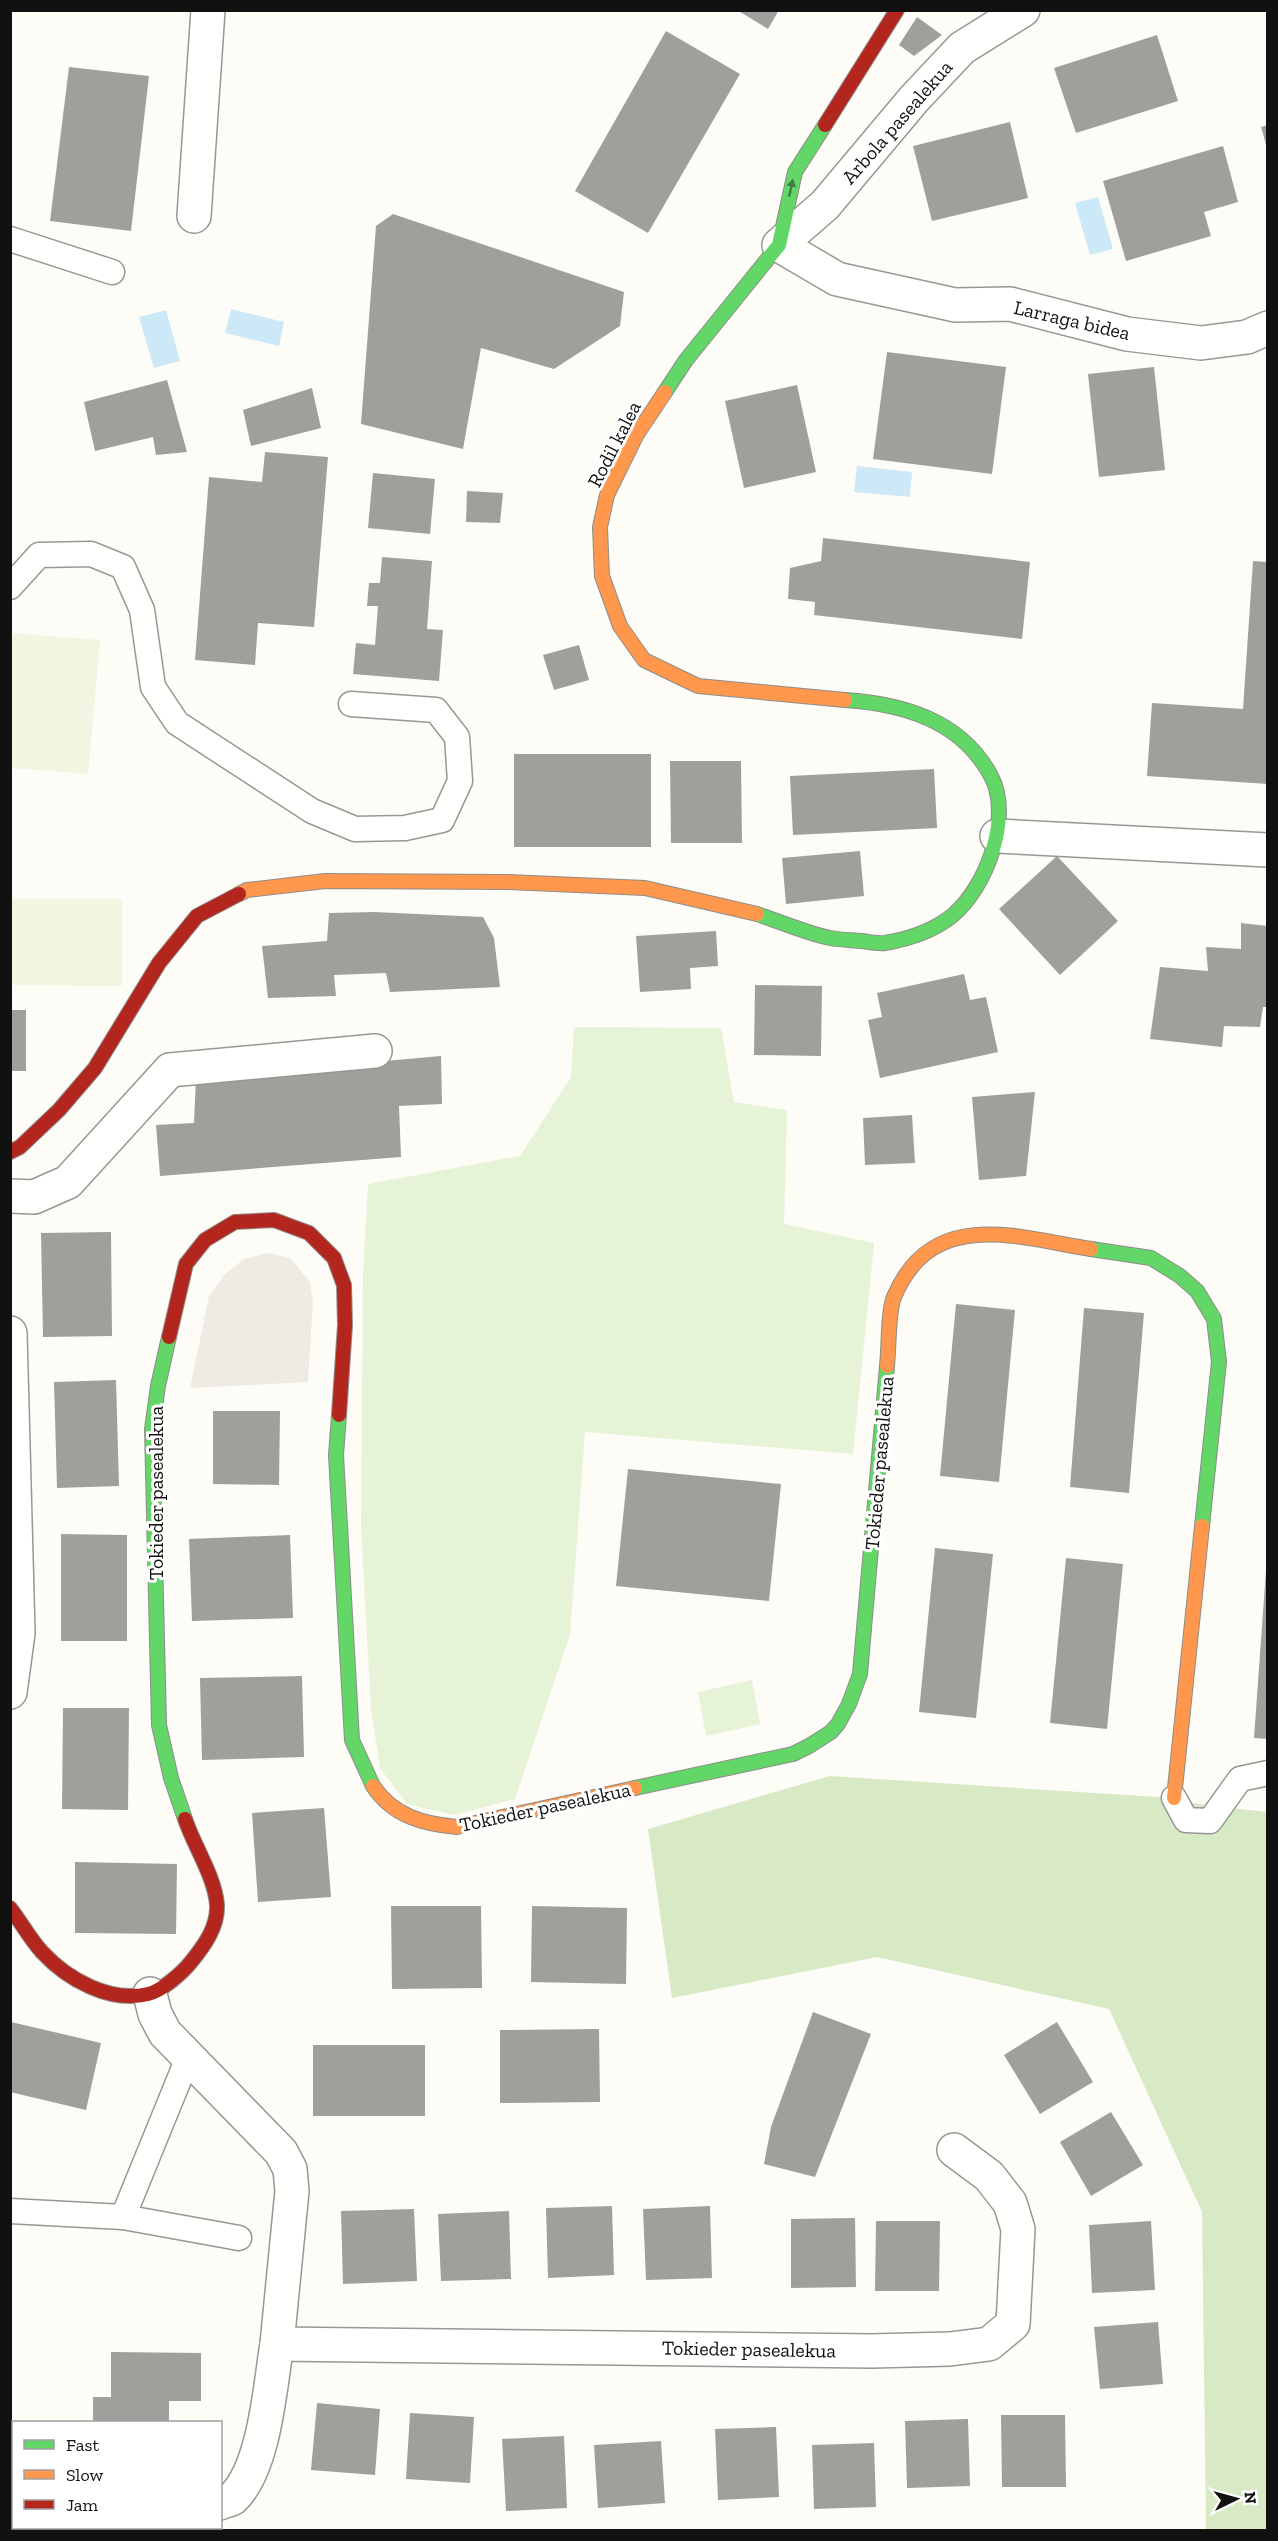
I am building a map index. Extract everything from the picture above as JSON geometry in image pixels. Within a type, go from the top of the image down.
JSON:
[{"type":"street","points":[[194,216],[208,10]]},
{"type":"street","name":"Rodil kalea","points":[[10,1152],[20,1147],[59,1110],[95,1068],[159,963],[197,916],[248,890],[325,881],[507,882],[645,888],[742,909],[830,938],[883,944],[927,932],[953,915],[973,891],[989,863],[997,836],[1000,811],[992,777],[971,748],[943,725],[909,709],[861,700],[766,694],[698,686],[644,660],[620,626],[602,576],[600,527],[607,495],[637,434],[686,360],[779,245],[795,172],[897,10]]},
{"type":"street","name":"Arbola pasealekua","points":[[779,245],[825,205],[914,99],[962,48],[1023,10]]},
{"type":"street","name":"Larraga bidea","points":[[779,245],[837,279],[955,305],[1010,304],[1127,334],[1201,343],[1247,338],[1268,328]]},
{"type":"street","points":[[997,836],[1268,850]]},
{"type":"street","points":[[10,1196],[34,1197],[68,1182],[170,1070],[375,1051]]},
{"type":"street","name":"Tokieder pasealekua","points":[[10,1908],[43,1953],[80,1983],[120,1996],[150,1994],[182,1973],[209,1940],[217,1906],[208,1873],[194,1845],[171,1778],[159,1725],[152,1429],[158,1386],[186,1264],[205,1240],[235,1222],[274,1220],[309,1233],[334,1258],[344,1285],[345,1325],[336,1455],[352,1740],[363,1772],[379,1794],[400,1813],[422,1823],[457,1827],[793,1754],[822,1740],[844,1718],[860,1674],[893,1299],[908,1272],[931,1248],[957,1236],[994,1234],[1151,1258],[1173,1270],[1198,1292],[1214,1319],[1219,1362],[1174,1798]]},
{"type":"street","points":[[10,1333],[18,1633],[10,1692]]},
{"type":"street","points":[[150,1994],[155,2014],[165,2033],[281,2152],[290,2169],[292,2191],[277,2343],[265,2419],[254,2466],[232,2499],[222,2502]]},
{"type":"street","name":"Tokieder pasealekua","points":[[277,2343],[872,2350],[950,2349],[989,2344],[1013,2324],[1018,2229],[1010,2203],[989,2176],[954,2150]]},
{"type":"lane","points":[[10,239],[112,272]]},
{"type":"lane","points":[[10,587],[39,555],[91,554],[123,567],[142,610],[153,687],[177,723],[312,811],[355,829],[405,828],[442,820],[460,781],[456,737],[436,710],[351,704]]},
{"type":"lane","points":[[1174,1798],[1186,1820],[1210,1821],[1240,1779],[1268,1773]]},
{"type":"lane","points":[[123,2217],[183,2070],[190,2059]]},
{"type":"lane","points":[[10,2211],[123,2217],[240,2238]]},
{"type":"green space","points":[[13,633],[100,640],[88,774],[11,768],[10,664]]},
{"type":"green space","points":[[11,899],[122,899],[122,986],[11,985]]},
{"type":"green space","points":[[574,1027],[721,1028],[734,1102],[787,1110],[784,1224],[874,1243],[853,1454],[585,1432],[570,1635],[515,1799],[454,1815],[407,1804],[380,1768],[371,1709],[361,1525],[363,1275],[368,1184],[520,1156],[571,1077]]},
{"type":"green space","points":[[752,1680],[760,1724],[706,1736],[698,1692]]},
{"type":"green space","points":[[830,1776],[1174,1798],[1197,1804],[1267,1812],[1267,2530],[1206,2530],[1202,2212],[1109,2009],[877,1957],[672,1998],[648,1829]]},
{"type":"shaded area","points":[[268,1253],[290,1258],[310,1282],[313,1302],[308,1382],[190,1388],[209,1296],[225,1274],[244,1259]]},
{"type":"water","points":[[1098,197],[1113,249],[1090,255],[1075,203]]},
{"type":"water","points":[[231,309],[284,322],[279,346],[225,333]]},
{"type":"water","points":[[166,310],[180,361],[154,368],[139,317]]},
{"type":"water","points":[[857,466],[912,472],[910,497],[854,492]]},
{"type":"building","points":[[737,10],[779,10],[768,29]]},
{"type":"building","points":[[917,17],[942,35],[914,56],[899,45]]},
{"type":"building","points":[[666,31],[740,74],[648,233],[575,191]]},
{"type":"building","points":[[1157,35],[1178,101],[1076,133],[1054,68]]},
{"type":"building","points":[[69,67],[149,76],[131,231],[50,221]]},
{"type":"building","points":[[1010,122],[1028,198],[932,221],[913,146]]},
{"type":"building","points":[[1268,125],[1268,148],[1267,148],[1261,127]]},
{"type":"building","points":[[1223,146],[1238,202],[1204,212],[1211,236],[1126,261],[1103,181]]},
{"type":"building","points":[[393,214],[624,292],[620,326],[554,369],[481,348],[463,449],[361,424],[376,226]]},
{"type":"building","points":[[887,352],[1006,367],[992,474],[873,459]]},
{"type":"building","points":[[1154,367],[1165,470],[1099,477],[1088,374]]},
{"type":"building","points":[[167,380],[187,452],[156,455],[153,437],[95,451],[84,402]]},
{"type":"building","points":[[797,385],[816,472],[744,488],[725,401]]},
{"type":"building","points":[[312,388],[321,428],[251,446],[243,410]]},
{"type":"building","points":[[265,452],[328,457],[314,627],[258,623],[255,665],[195,660],[209,477],[262,482]]},
{"type":"building","points":[[373,473],[435,479],[430,534],[368,528]]},
{"type":"building","points":[[467,491],[503,493],[500,523],[466,522]]},
{"type":"building","points":[[823,538],[1030,562],[1022,639],[814,615],[815,602],[788,599],[790,568],[821,561]]},
{"type":"building","points":[[382,557],[432,561],[427,629],[443,630],[439,681],[353,674],[356,643],[375,645],[378,606],[367,606],[369,583],[380,583]]},
{"type":"building","points":[[1253,561],[1268,562],[1268,784],[1147,776],[1152,703],[1243,709]]},
{"type":"building","points":[[579,645],[589,680],[554,690],[543,655]]},
{"type":"building","points":[[514,754],[651,754],[651,847],[514,847]]},
{"type":"building","points":[[670,761],[741,761],[742,843],[671,843]]},
{"type":"building","points":[[934,769],[937,828],[793,835],[790,776]]},
{"type":"building","points":[[860,851],[864,896],[786,904],[782,858]]},
{"type":"building","points":[[1057,856],[1118,921],[1060,975],[999,909]]},
{"type":"building","points":[[374,912],[483,917],[494,938],[500,987],[390,992],[386,973],[334,975],[336,996],[268,998],[262,946],[327,941],[329,913]]},
{"type":"building","points":[[1241,923],[1268,926],[1268,1007],[1263,1007],[1260,1027],[1224,1026],[1222,1047],[1150,1039],[1160,967],[1208,971],[1206,947],[1241,949]]},
{"type":"building","points":[[716,931],[718,966],[690,968],[691,989],[640,992],[636,936]]},
{"type":"building","points":[[964,974],[970,1000],[986,997],[998,1052],[880,1078],[868,1020],[882,1017],[877,993]]},
{"type":"building","points":[[755,985],[822,986],[821,1056],[754,1055]]},
{"type":"building","points":[[10,1010],[26,1010],[26,1071],[10,1071]]},
{"type":"building","points":[[441,1056],[442,1104],[399,1106],[401,1157],[160,1176],[156,1125],[194,1123],[196,1078]]},
{"type":"building","points":[[1035,1092],[1026,1176],[979,1180],[972,1097]]},
{"type":"building","points":[[912,1115],[915,1163],[865,1165],[863,1118]]},
{"type":"building","points":[[111,1232],[112,1336],[43,1337],[41,1233]]},
{"type":"building","points":[[956,1304],[1015,1310],[999,1482],[940,1476]]},
{"type":"building","points":[[1084,1308],[1144,1313],[1129,1493],[1070,1487]]},
{"type":"building","points":[[116,1380],[119,1486],[57,1488],[54,1382]]},
{"type":"building","points":[[213,1411],[280,1411],[279,1485],[213,1484]]},
{"type":"building","points":[[628,1469],[781,1484],[769,1601],[616,1586]]},
{"type":"building","points":[[61,1534],[127,1535],[127,1641],[61,1641]]},
{"type":"building","points":[[290,1535],[293,1618],[192,1621],[189,1539]]},
{"type":"building","points":[[935,1548],[993,1554],[976,1718],[919,1712]]},
{"type":"building","points":[[1066,1558],[1123,1564],[1107,1729],[1050,1723]]},
{"type":"building","points":[[1266,1570],[1268,1570],[1268,1739],[1254,1738]]},
{"type":"building","points":[[302,1676],[304,1757],[202,1760],[200,1678]]},
{"type":"building","points":[[63,1708],[129,1708],[128,1810],[62,1809]]},
{"type":"building","points":[[324,1808],[331,1897],[258,1902],[252,1813]]},
{"type":"building","points":[[75,1862],[177,1864],[176,1934],[75,1933]]},
{"type":"building","points":[[391,1906],[481,1906],[482,1988],[392,1989]]},
{"type":"building","points":[[532,1906],[627,1908],[626,1984],[531,1982]]},
{"type":"building","points":[[813,2012],[871,2034],[815,2177],[764,2164],[771,2127]]},
{"type":"building","points":[[11,2022],[101,2043],[86,2110],[10,2092]]},
{"type":"building","points":[[1057,2022],[1093,2082],[1040,2114],[1004,2055]]},
{"type":"building","points":[[599,2029],[600,2102],[500,2103],[500,2030]]},
{"type":"building","points":[[313,2045],[425,2045],[425,2116],[313,2116]]},
{"type":"building","points":[[1111,2112],[1143,2165],[1091,2196],[1060,2142]]},
{"type":"building","points":[[612,2206],[614,2275],[548,2278],[546,2208]]},
{"type":"building","points":[[710,2206],[712,2278],[646,2280],[643,2209]]},
{"type":"building","points":[[414,2209],[417,2281],[343,2284],[341,2211]]},
{"type":"building","points":[[509,2211],[511,2279],[441,2281],[438,2214]]},
{"type":"building","points":[[855,2218],[856,2287],[791,2288],[791,2219]]},
{"type":"building","points":[[876,2221],[940,2221],[939,2291],[875,2291]]},
{"type":"building","points":[[1151,2221],[1155,2290],[1092,2293],[1089,2225]]},
{"type":"building","points":[[1158,2322],[1163,2384],[1100,2389],[1094,2327]]},
{"type":"building","points":[[111,2352],[201,2353],[201,2401],[169,2401],[169,2421],[93,2421],[93,2397],[111,2397]]},
{"type":"building","points":[[317,2403],[380,2409],[375,2475],[311,2470]]},
{"type":"building","points":[[410,2413],[474,2417],[470,2483],[406,2479]]},
{"type":"building","points":[[1001,2415],[1065,2415],[1066,2487],[1002,2487]]},
{"type":"building","points":[[968,2419],[970,2486],[907,2488],[905,2421]]},
{"type":"building","points":[[776,2427],[779,2497],[718,2500],[715,2429]]},
{"type":"building","points":[[564,2436],[567,2508],[506,2511],[502,2439]]},
{"type":"building","points":[[661,2441],[665,2503],[598,2508],[594,2445]]},
{"type":"building","points":[[874,2443],[876,2507],[814,2509],[812,2445]]},
{"type":"building","points":[[10,2508],[12,2508],[12,2529],[115,2529],[115,2530],[10,2530]]},
{"type":"traffic: fast","points":[[665,392],[686,360],[779,245],[795,172],[825,125]]},
{"type":"traffic: fast","points":[[757,914],[830,938],[885,943],[912,937],[952,916],[976,888],[985,870],[997,831],[999,811],[997,793],[991,776],[978,757],[964,741],[947,728],[928,718],[888,706],[845,700]]},
{"type":"traffic: fast","points":[[1091,1249],[1151,1258],[1180,1276],[1197,1291],[1214,1319],[1219,1362],[1202,1526]]},
{"type":"traffic: fast","points":[[169,1337],[158,1386],[152,1429],[159,1725],[171,1778],[185,1819]]},
{"type":"traffic: fast","points":[[635,1788],[793,1754],[831,1732],[838,1724],[849,1704],[860,1674],[887,1366]]},
{"type":"traffic: fast","points":[[339,1415],[336,1455],[352,1740],[373,1786]]},
{"type":"traffic: slow","points":[[665,392],[637,434],[607,495],[600,527],[602,576],[620,626],[644,660],[698,686],[845,700]]},
{"type":"traffic: slow","points":[[239,894],[247,890],[325,881],[507,882],[645,888],[757,914]]},
{"type":"traffic: slow","points":[[887,1366],[894,1297],[910,1269],[930,1250],[953,1239],[979,1235],[1006,1235],[1091,1249]]},
{"type":"traffic: slow","points":[[1174,1798],[1202,1526]]},
{"type":"traffic: slow","points":[[373,1786],[390,1805],[410,1817],[432,1824],[457,1827],[635,1788]]},
{"type":"traffic: jam","points":[[825,125],[897,10]]},
{"type":"traffic: jam","points":[[10,1152],[20,1147],[59,1110],[95,1068],[159,963],[197,916],[239,894]]},
{"type":"traffic: jam","points":[[169,1337],[186,1264],[205,1240],[235,1222],[274,1220],[309,1233],[334,1258],[344,1285],[345,1325],[339,1415]]},
{"type":"traffic: jam","points":[[10,1908],[42,1952],[64,1972],[77,1980],[90,1987],[119,1995],[148,1994],[160,1989],[183,1971],[201,1949],[209,1936],[217,1913],[212,1884],[185,1819]]}]
